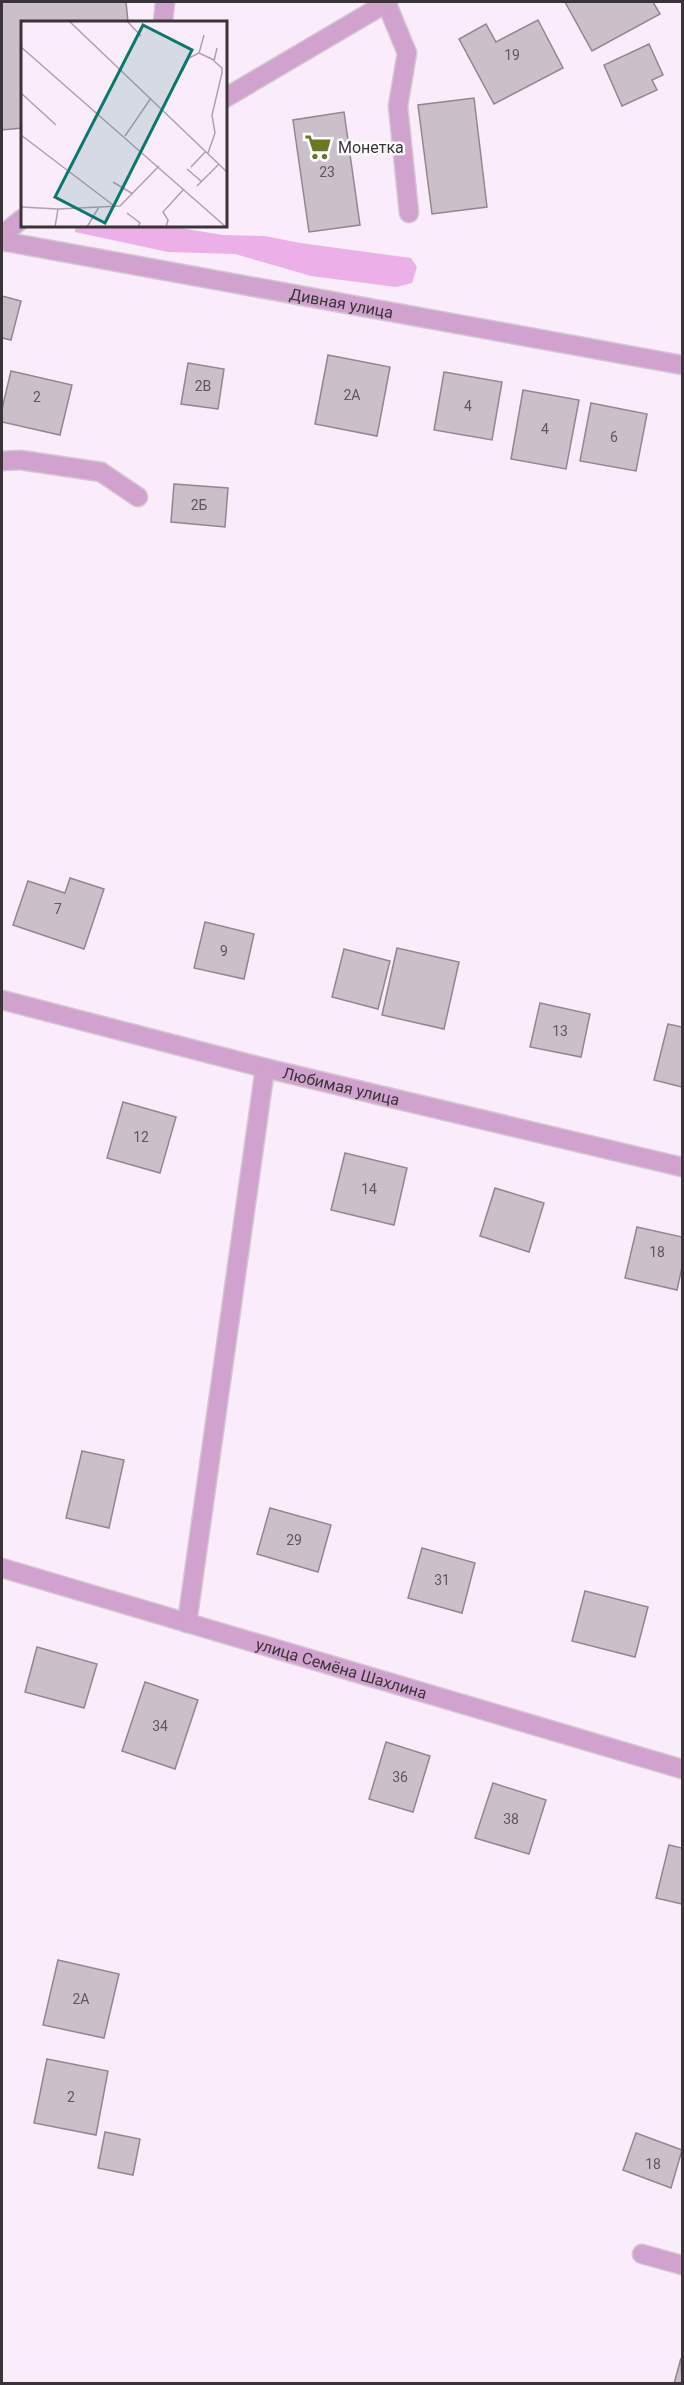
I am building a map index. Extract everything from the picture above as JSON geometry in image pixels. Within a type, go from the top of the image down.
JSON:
[{"type":"street","points":[[163,21],[165,2]]},
{"type":"street","points":[[226,97],[387,2],[407,53],[398,106],[409,213]]},
{"type":"street","points":[[2,234],[21,220]]},
{"type":"street","name":"Дивная улица","points":[[2,241],[682,365]]},
{"type":"street","points":[[2,461],[20,460],[102,472],[138,497]]},
{"type":"street","name":"Любимая улица","points":[[2,1000],[265,1068],[682,1167]]},
{"type":"street","points":[[187,1623],[265,1068]]},
{"type":"street","name":"улица Семёна Шахлина","points":[[2,1568],[682,1769]]},
{"type":"street","points":[[642,2254],[682,2265]]},
{"type":"shaded area","points":[[76,226],[168,226],[223,235],[265,236],[411,258],[417,267],[412,283],[396,287],[311,276],[235,254],[168,252],[75,232]]},
{"type":"building","points":[[2,2],[126,2],[128,21],[21,21],[21,128],[2,130]]},
{"type":"building","points":[[565,2],[653,2],[660,14],[592,51]]},
{"type":"building","points":[[538,20],[563,68],[494,104],[459,39],[486,24],[496,42]]},
{"type":"building","points":[[649,44],[663,75],[652,80],[657,90],[622,106],[604,65]]},
{"type":"building","points":[[474,98],[487,207],[432,214],[418,105]]},
{"type":"building","points":[[344,112],[360,225],[309,232],[293,120]]},
{"type":"building","points":[[2,296],[21,301],[11,340],[2,338]]},
{"type":"building","points":[[328,355],[390,367],[377,436],[315,424]]},
{"type":"building","points":[[188,363],[224,369],[218,409],[181,404]]},
{"type":"building","points":[[11,371],[72,385],[60,435],[2,422],[2,409]]},
{"type":"building","points":[[444,372],[502,382],[492,440],[434,430]]},
{"type":"building","points":[[523,390],[579,400],[566,469],[511,459]]},
{"type":"building","points":[[591,403],[647,414],[636,471],[580,461]]},
{"type":"building","points":[[174,484],[228,488],[225,527],[171,522]]},
{"type":"building","points":[[70,878],[104,889],[84,949],[13,925],[28,881],[65,893]]},
{"type":"building","points":[[205,922],[254,934],[244,979],[194,968]]},
{"type":"building","points":[[397,948],[459,962],[444,1029],[382,1015]]},
{"type":"building","points":[[344,949],[390,961],[378,1009],[332,997]]},
{"type":"building","points":[[540,1003],[590,1014],[581,1057],[530,1047]]},
{"type":"building","points":[[668,1024],[682,1027],[682,1087],[654,1080]]},
{"type":"building","points":[[123,1102],[176,1117],[160,1173],[107,1158]]},
{"type":"building","points":[[345,1153],[407,1168],[394,1225],[331,1210]]},
{"type":"building","points":[[495,1188],[544,1203],[529,1252],[480,1236]]},
{"type":"building","points":[[637,1227],[682,1237],[682,1267],[677,1290],[625,1278]]},
{"type":"building","points":[[82,1451],[124,1460],[109,1528],[66,1518]]},
{"type":"building","points":[[270,1508],[331,1525],[318,1572],[257,1554]]},
{"type":"building","points":[[422,1548],[475,1563],[462,1613],[408,1598]]},
{"type":"building","points":[[585,1591],[648,1607],[635,1657],[572,1641]]},
{"type":"building","points":[[37,1647],[97,1664],[84,1708],[25,1692]]},
{"type":"building","points":[[145,1682],[198,1700],[175,1769],[122,1751]]},
{"type":"building","points":[[386,1742],[430,1756],[413,1812],[369,1799]]},
{"type":"building","points":[[493,1783],[546,1800],[529,1854],[475,1838]]},
{"type":"building","points":[[669,1845],[682,1848],[682,1904],[656,1898]]},
{"type":"building","points":[[58,1960],[119,1974],[104,2038],[43,2025]]},
{"type":"building","points":[[47,2059],[108,2071],[96,2135],[34,2123]]},
{"type":"building","points":[[105,2132],[140,2139],[133,2175],[98,2168]]},
{"type":"building","points":[[636,2133],[682,2150],[671,2188],[623,2170]]},
{"type":"building","points":[[681,2358],[682,2384],[674,2384]]},
{"type":"place","name":"Монетка","points":[[318,147]]}]
